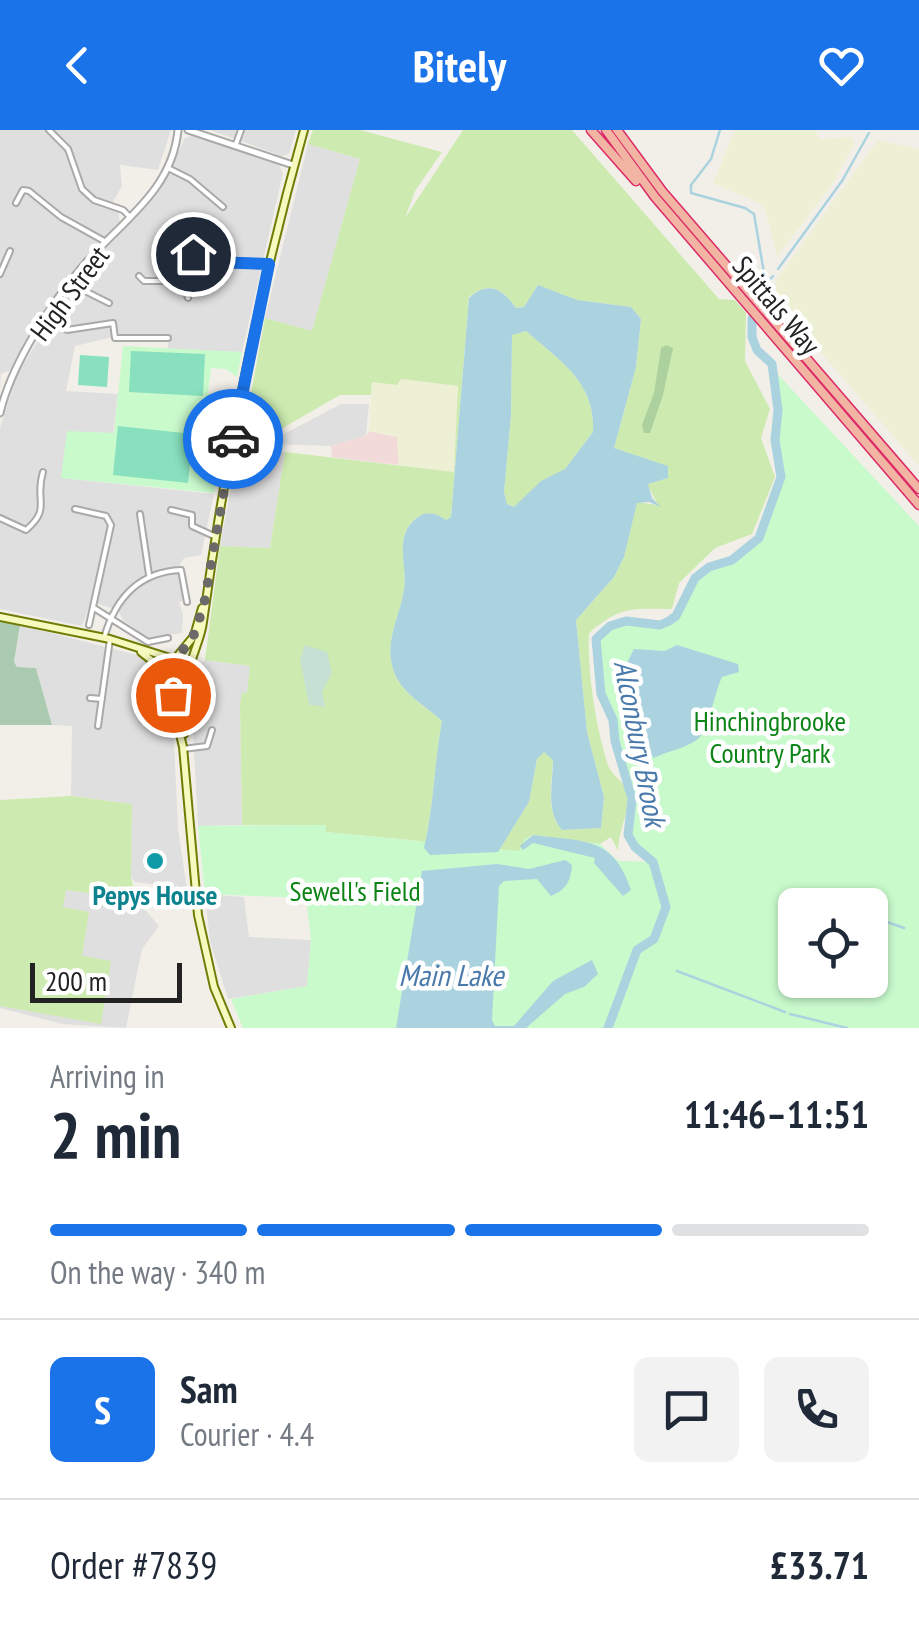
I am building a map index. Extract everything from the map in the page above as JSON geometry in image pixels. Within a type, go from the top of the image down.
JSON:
[{"type":"highway","points":[[591,130],[671,216]]},
{"type":"highway","name":"Spittals Way","points":[[606,130],[671,216],[738,286]]},
{"type":"highway","name":"Spittals Way","points":[[621,130],[662,191],[919,504]]},
{"type":"highway","name":"Spittals Way","points":[[768,321],[919,489]]},
{"type":"main road","points":[[183,748],[188,686],[201,636],[214,536],[269,264],[304,130]]},
{"type":"main road","points":[[165,671],[194,636],[204,605]]},
{"type":"main road","points":[[0,617],[107,639],[174,658],[185,663],[190,673]]},
{"type":"main road","points":[[136,648],[165,671],[170,688],[183,748],[206,958],[231,1028]]},
{"type":"main road","points":[[170,688],[179,693],[188,686]]},
{"type":"street","points":[[49,130],[68,148],[82,189],[94,200],[123,210],[131,218]]},
{"type":"street","name":"High Street","points":[[0,413],[10,380],[69,283],[160,184],[178,130]]},
{"type":"street","points":[[188,130],[293,165]]},
{"type":"street","points":[[236,144],[241,130]]},
{"type":"street","points":[[168,168],[190,179],[223,208]]},
{"type":"street","points":[[16,203],[23,190],[29,192],[61,217],[87,228],[106,242]]},
{"type":"street","points":[[180,242],[210,262],[269,264]]},
{"type":"street","points":[[0,274],[10,251]]},
{"type":"street","points":[[188,298],[182,281],[193,254]]},
{"type":"street","points":[[138,276],[144,281],[182,281]]},
{"type":"street","points":[[69,283],[108,303]]},
{"type":"street","points":[[46,320],[67,330],[113,324],[116,338],[168,338]]},
{"type":"street","points":[[0,377],[10,380]]},
{"type":"street","points":[[0,518],[26,530],[40,518],[43,511],[38,488],[42,472]]},
{"type":"street","points":[[74,509],[106,516],[111,525],[89,625]]},
{"type":"street","points":[[171,510],[192,515],[192,526],[198,532],[214,536]]},
{"type":"street","points":[[140,514],[149,575]]},
{"type":"street","points":[[98,726],[110,616],[122,598],[149,575],[182,570],[187,602]]},
{"type":"street","points":[[93,608],[148,642],[168,638]]},
{"type":"street","points":[[90,698],[102,699]]},
{"type":"street","points":[[183,748],[206,746],[212,730]]},
{"type":"shaded area","points":[[0,130],[171,130],[158,170],[120,165],[122,186],[109,209],[118,212],[120,222],[65,280],[10,370],[1,374],[0,390]]},
{"type":"shaded area","points":[[210,130],[296,130],[289,154],[282,156]]},
{"type":"shaded area","points":[[191,136],[262,157],[279,165],[283,173],[242,352],[168,349],[167,334],[118,336],[75,346],[66,391],[118,394],[113,434],[62,478],[214,494],[201,555],[184,558],[179,566],[185,600],[179,602],[182,633],[147,638],[123,620],[118,610],[91,602],[82,626],[0,609],[0,428],[17,374],[87,263],[147,205],[185,138]]},
{"type":"shaded area","points":[[308,144],[360,159],[312,332],[265,318]]},
{"type":"shaded area","points":[[341,404],[369,404],[366,436],[331,446],[265,444]]},
{"type":"shaded area","points":[[369,431],[397,437],[399,465],[332,457],[331,446],[366,436]]},
{"type":"shaded area","points":[[238,449],[285,452],[270,548],[220,546]]},
{"type":"shaded area","points":[[20,625],[137,655],[153,667],[173,718],[178,829],[187,889],[135,882],[131,877],[132,804],[71,796],[72,726],[52,725],[36,668],[17,667],[14,662]]},
{"type":"shaded area","points":[[205,660],[250,666],[247,694],[240,704],[242,825],[198,826],[192,713],[199,666]]},
{"type":"shaded area","points":[[0,881],[136,899],[159,926],[142,949],[126,1028],[62,1024],[0,1008]]},
{"type":"shaded area","points":[[205,894],[244,897],[249,937],[311,940],[307,986],[228,999],[210,941]]},
{"type":"green space","points":[[313,130],[360,130],[442,152],[415,191],[405,218],[463,130],[572,130],[719,299],[735,300],[746,313],[745,361],[770,409],[761,438],[775,477],[752,534],[715,548],[679,583],[672,609],[619,613],[589,633],[591,682],[600,734],[608,765],[628,797],[618,851],[611,837],[600,844],[533,835],[525,839],[520,853],[430,858],[423,855],[420,841],[325,832],[325,825],[242,825],[240,704],[242,692],[247,693],[250,666],[205,660],[220,546],[270,548],[285,452],[454,472],[458,386],[401,379],[397,385],[372,382],[371,395],[340,395],[262,440],[246,440],[243,436],[265,318],[312,331],[360,159],[308,144]],"holes":[[[538,285],[577,300],[631,307],[641,319],[636,367],[614,448],[667,466],[668,478],[647,484],[658,505],[637,502],[624,557],[614,577],[576,620],[587,732],[604,797],[601,828],[562,830],[551,806],[553,759],[544,751],[537,759],[529,802],[498,852],[429,855],[424,848],[442,721],[403,687],[394,672],[390,650],[404,589],[405,532],[422,515],[433,514],[446,520],[451,517],[469,297],[483,289],[495,289],[516,308],[524,307]]]},
{"type":"green space","points":[[735,130],[815,130],[820,139],[852,137],[855,143],[834,182],[777,257],[765,210],[759,203],[713,183]]},
{"type":"green space","points":[[878,140],[919,149],[919,466],[791,318],[773,312],[766,303],[778,277]]},
{"type":"green space","points":[[526,331],[582,386],[592,414],[593,432],[565,469],[515,507],[507,504],[504,492],[511,415],[512,335]]},
{"type":"green space","points":[[123,346],[242,352],[237,377],[226,369],[211,368],[208,393],[216,395],[210,439],[224,442],[214,493],[61,478],[67,431],[114,433]]},
{"type":"green space","points":[[661,348],[673,348],[663,395],[650,433],[644,433],[642,425],[654,393]]},
{"type":"green space","points":[[131,351],[205,354],[203,396],[129,392]]},
{"type":"green space","points":[[80,355],[109,357],[107,387],[78,385]]},
{"type":"green space","name":"Hinchingbrooke Country Park","points":[[769,365],[919,526],[919,1028],[243,1028],[231,999],[307,986],[311,940],[306,898],[205,894],[198,826],[326,825],[326,832],[519,851],[525,839],[533,835],[600,844],[618,861],[652,862],[628,835],[632,799],[613,720],[601,694],[596,639],[610,626],[626,621],[660,625],[669,621],[676,616],[687,588],[709,567],[732,560],[759,538],[781,477],[774,427],[777,392]]},
{"type":"green space","points":[[400,379],[459,386],[454,473],[399,465],[397,437],[369,431],[372,381],[397,385]]},
{"type":"green space","points":[[118,426],[193,434],[188,483],[113,475]]},
{"type":"green space","points":[[0,621],[20,625],[14,662],[17,667],[36,668],[52,725],[0,725]]},
{"type":"green space","points":[[305,645],[327,652],[332,673],[322,692],[325,707],[309,705],[300,659]]},
{"type":"green space","points":[[71,796],[132,804],[131,877],[136,899],[66,890],[63,907],[89,912],[82,956],[111,961],[101,1024],[0,1006],[0,800]]},
{"type":"water","points":[[538,285],[577,300],[631,307],[641,319],[636,367],[614,448],[668,466],[668,478],[648,484],[652,498],[661,507],[637,503],[624,557],[614,577],[576,620],[587,732],[604,797],[601,828],[562,830],[553,814],[553,760],[544,752],[537,759],[529,802],[498,852],[430,855],[424,848],[442,721],[403,687],[391,661],[391,640],[405,580],[403,542],[418,517],[451,517],[469,298],[489,288],[506,296],[516,308],[524,307]],"holes":[[[526,331],[582,386],[592,414],[593,432],[565,469],[541,481],[514,507],[507,504],[504,492],[511,415],[512,335]]]},
{"type":"water","points":[[677,645],[738,664],[739,672],[722,677],[699,738],[654,758],[631,721],[621,675],[634,649],[665,651]]},
{"type":"water","points":[[533,835],[581,841],[605,850],[624,872],[631,890],[623,896],[594,863],[595,858],[533,843],[523,850],[520,846]]},
{"type":"water","name":"Main Lake","points":[[565,860],[572,865],[569,880],[551,896],[537,879],[504,881],[499,886],[492,1020],[495,1026],[514,1026],[553,981],[592,960],[598,974],[584,987],[565,994],[526,1028],[396,1028],[422,871],[497,864],[529,869]]},
{"type":"waterway","name":"Alconbury Brook","points":[[720,130],[711,159],[691,185],[691,193],[754,214],[765,279],[759,296]]},
{"type":"waterway","points":[[778,269],[842,181],[869,133]]},
{"type":"waterway","points":[[765,285],[773,276]]},
{"type":"waterway","name":"Alconbury Brook","points":[[608,1028],[637,950],[654,939],[666,907],[653,862],[635,847],[628,835],[632,799],[613,720],[601,694],[596,639],[610,626],[626,621],[660,625],[669,621],[676,616],[695,578],[709,567],[732,560],[759,538],[781,477],[775,440],[778,410],[772,364],[757,350],[752,337],[752,319],[759,296]]},
{"type":"waterway","points":[[888,922],[904,928]]},
{"type":"waterway","points":[[677,971],[785,1012]]},
{"type":"waterway","points":[[790,1014],[847,1028]]},
{"type":"way so far","points":[[173,695],[165,671],[171,658],[176,658],[192,640],[204,605],[233,439]]},
{"type":"place","name":"Pepys House","points":[[155,861]]},
{"type":"route","points":[[193,254],[210,262],[269,264],[233,439]]},
{"type":"park label","name":"Sewell's Field","points":[[355,890]]}]
